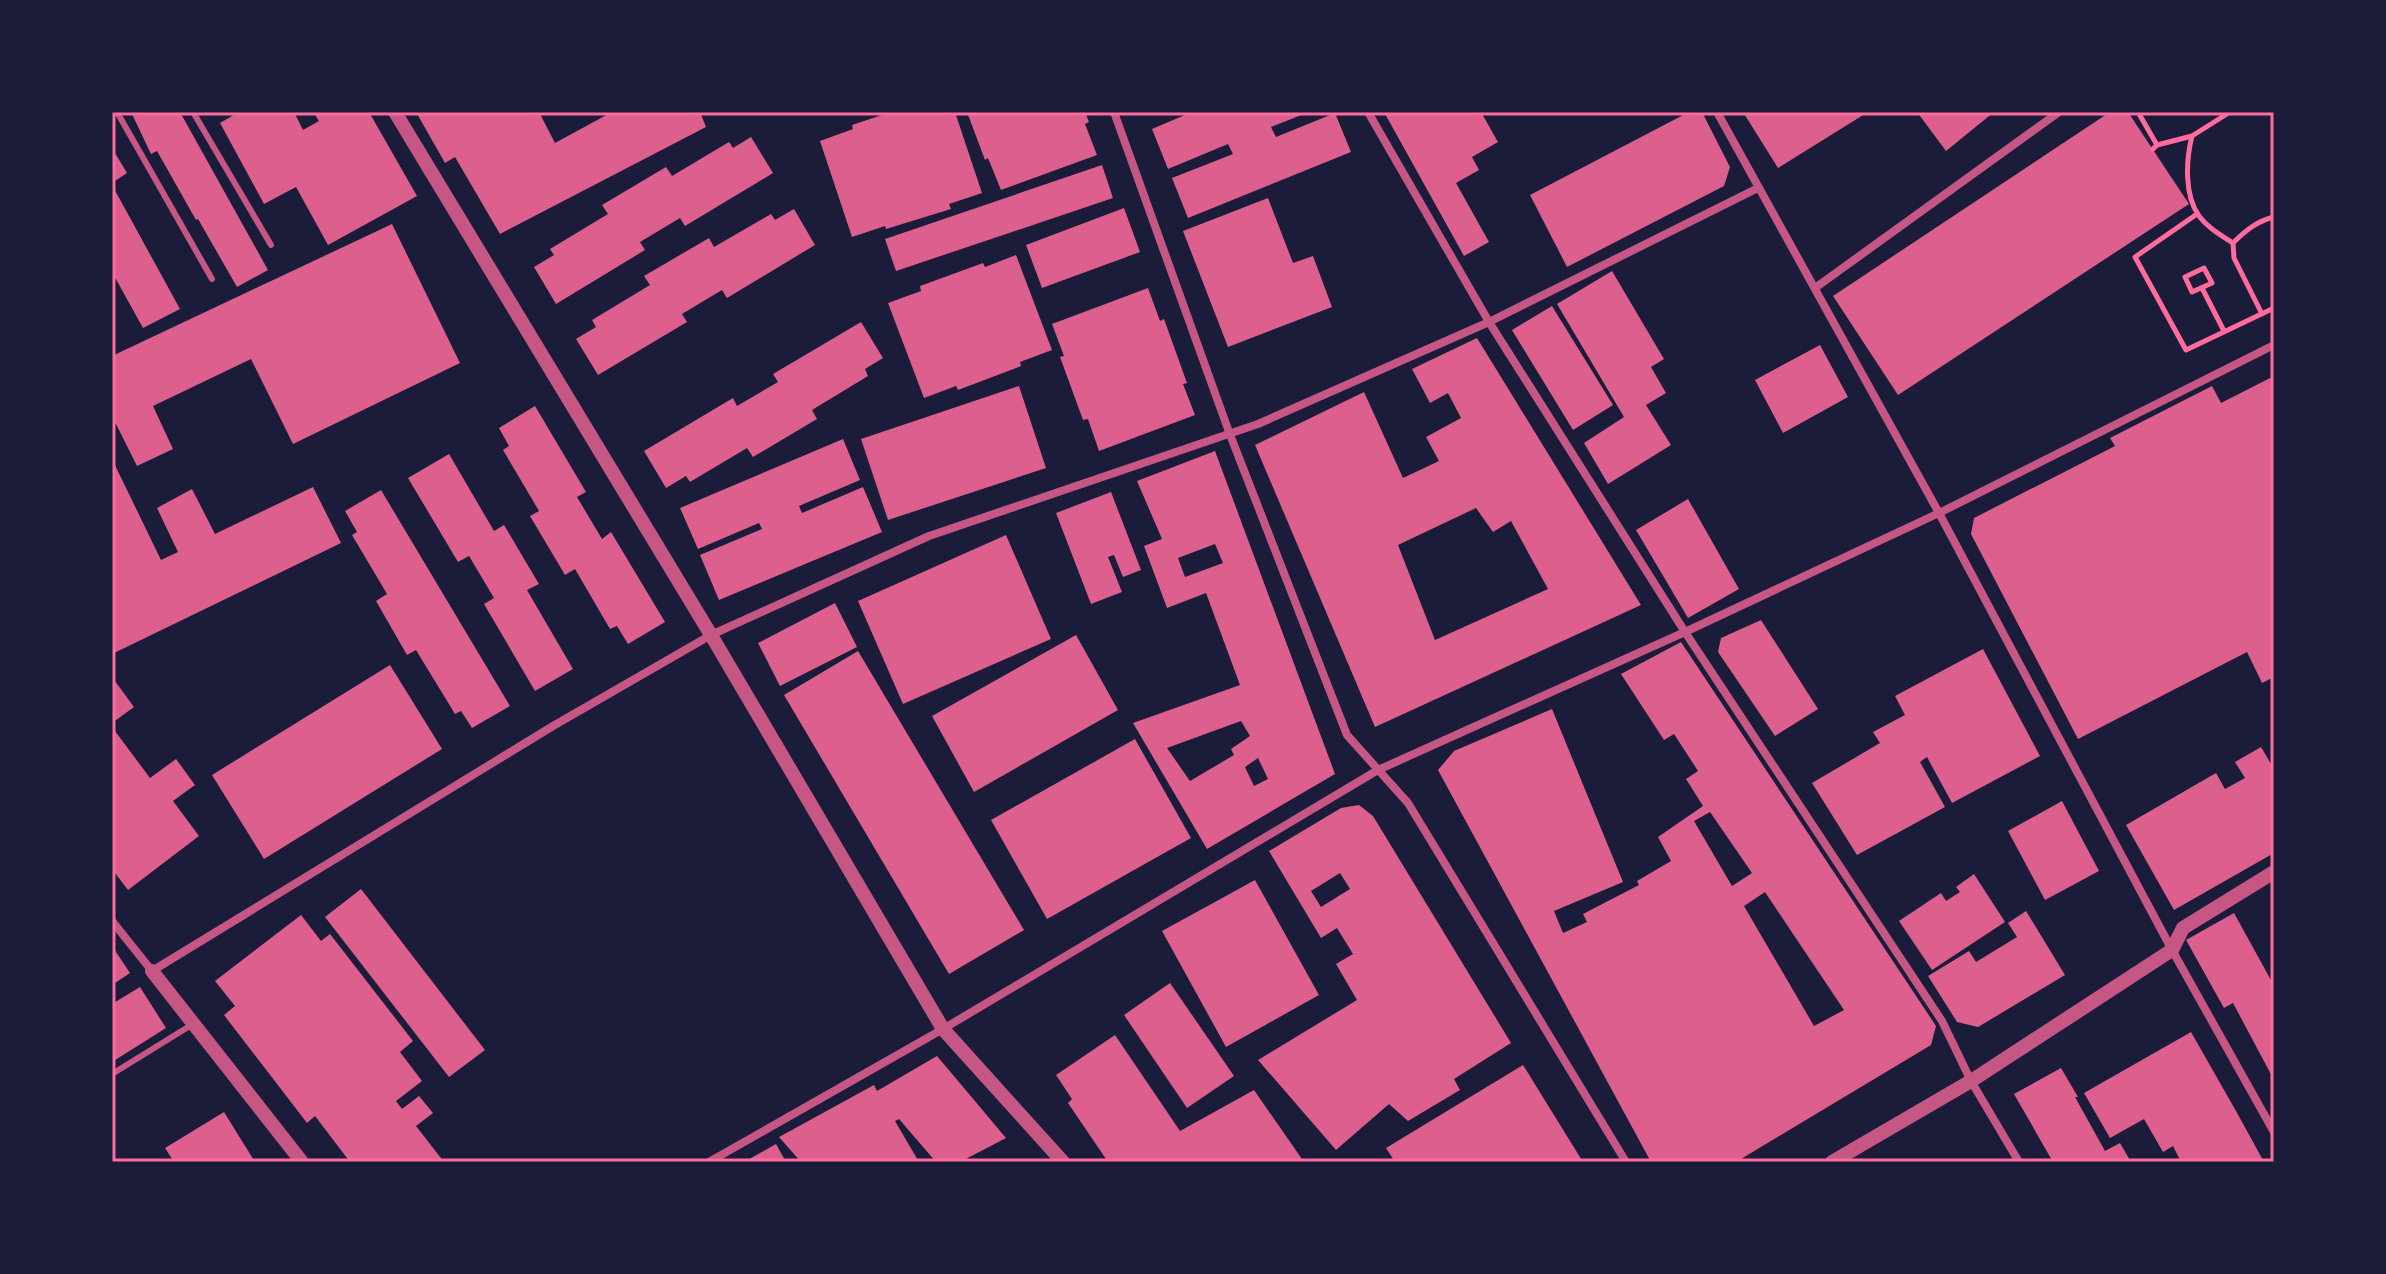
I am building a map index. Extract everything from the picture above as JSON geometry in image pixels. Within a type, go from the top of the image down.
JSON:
[{"type":"street","points":[[395,112],[711,635],[943,1029],[1063,1162]]},
{"type":"street","points":[[1114,112],[1229,432],[1347,735],[1408,803],[1626,1162]]},
{"type":"street","points":[[1368,112],[1489,322],[1685,632],[1942,1021],[1971,1081],[2019,1162]]},
{"type":"street","points":[[1717,112],[1939,513],[2172,950],[2274,1132]]},
{"type":"street","points":[[1815,288],[2059,112]]},
{"type":"street","points":[[152,971],[540,734],[711,635],[929,536],[1258,424],[1489,322],[1758,188]]},
{"type":"street","points":[[709,1162],[943,1029],[1378,770],[1685,632],[1939,513],[2274,345]]},
{"type":"street","points":[[1832,1162],[1971,1081],[2172,950],[2183,928],[2274,872]]},
{"type":"street","points":[[112,921],[302,1162]]},
{"type":"lane","points":[[117,112],[212,279]]},
{"type":"lane","points":[[193,112],[271,245]]},
{"type":"lane","points":[[112,1074],[193,1024]]},
{"type":"path","points":[[2138,112],[2155,147],[2192,136],[2230,112]]},
{"type":"path","points":[[2192,136],[2187,156],[2188,177],[2197,214],[2212,230],[2233,243]]},
{"type":"path","points":[[2197,214],[2135,257],[2186,350],[2274,308]]},
{"type":"path","points":[[2262,314],[2234,258],[2233,243],[2244,231],[2264,219],[2274,217]]},
{"type":"path","points":[[2204,268],[2212,283],[2202,288],[2192,292],[2185,277],[2204,268]]},
{"type":"path","points":[[2202,288],[2224,331]]},
{"type":"building","points":[[131,112],[180,112],[268,270],[237,287],[157,151],[151,154]]},
{"type":"building","points":[[239,112],[299,112],[295,114],[303,130],[319,121],[313,112],[369,112],[417,196],[328,245],[296,187],[264,204],[220,123]]},
{"type":"building","points":[[416,112],[539,112],[555,143],[612,112],[700,112],[706,127],[500,234],[455,157],[445,163]]},
{"type":"building","points":[[891,112],[955,112],[982,193],[949,204],[951,209],[852,237],[820,141],[853,129],[852,125]]},
{"type":"building","points":[[967,112],[1085,112],[1089,122],[1085,124],[1097,155],[1001,190],[988,158],[985,160]]},
{"type":"building","points":[[1192,112],[1309,112],[1271,127],[1276,137],[1335,113],[1351,152],[1188,218],[1172,178],[1233,154],[1228,144],[1168,169],[1152,129]]},
{"type":"building","points":[[1384,112],[1481,112],[1498,142],[1472,157],[1479,170],[1456,183],[1489,242],[1464,256]]},
{"type":"building","points":[[1689,112],[1702,112],[1730,167],[1724,186],[1567,267],[1530,195]]},
{"type":"building","points":[[1743,112],[1868,112],[1778,168]]},
{"type":"building","points":[[1917,112],[1994,112],[1946,151]]},
{"type":"building","points":[[2110,112],[2128,112],[2189,204],[1898,395],[1833,296]]},
{"type":"building","points":[[751,137],[773,173],[685,226],[680,218],[640,242],[645,250],[556,304],[534,267],[554,255],[550,249],[608,214],[602,205],[666,167],[672,176],[729,142],[733,148]]},
{"type":"building","points":[[112,148],[127,173],[112,183]]},
{"type":"building","points":[[1102,165],[1113,198],[896,271],[885,239]]},
{"type":"building","points":[[112,185],[180,309],[143,328],[112,272]]},
{"type":"building","points":[[1268,198],[1293,263],[1313,256],[1332,307],[1228,347],[1183,231]]},
{"type":"building","points":[[1124,208],[1140,252],[1042,288],[1026,245]]},
{"type":"building","points":[[794,209],[815,245],[727,298],[722,290],[682,314],[687,322],[598,375],[576,339],[596,327],[592,320],[650,285],[644,276],[709,238],[714,247],[771,214],[775,220]]},
{"type":"building","points":[[392,224],[460,363],[293,444],[251,359],[153,406],[173,449],[137,466],[116,424],[112,426],[112,356]]},
{"type":"building","points":[[1016,255],[1052,350],[1020,362],[1021,366],[958,390],[956,386],[924,398],[888,303],[921,291],[920,286],[983,263],[985,267]]},
{"type":"building","points":[[1612,271],[1664,359],[1651,367],[1666,393],[1646,405],[1671,445],[1608,484],[1584,443],[1624,417],[1557,304]]},
{"type":"building","points":[[1148,288],[1160,321],[1164,319],[1195,415],[1099,451],[1088,419],[1083,420],[1060,357],[1064,356],[1052,324]]},
{"type":"building","points":[[1552,306],[1613,405],[1573,430],[1512,330]]},
{"type":"building","points":[[861,322],[883,358],[865,369],[868,376],[812,410],[817,419],[753,457],[747,448],[690,482],[686,476],[666,488],[644,451],[733,398],[737,406],[778,382],[773,374]]},
{"type":"building","points":[[1477,338],[1641,605],[1375,727],[1255,445],[1364,392],[1403,478],[1439,461],[1426,437],[1461,418],[1448,393],[1430,403],[1412,369]],"holes":[[[1476,508],[1493,532],[1511,521],[1548,589],[1435,640],[1398,545]]]},
{"type":"building","points":[[1820,345],[1848,397],[1783,433],[1755,380]]},
{"type":"building","points":[[2274,376],[2274,677],[2262,683],[2247,652],[2078,739],[1971,534],[1974,518],[2115,446],[2110,438],[2212,386],[2221,403]]},
{"type":"building","points":[[1019,386],[1046,468],[888,520],[861,439]]},
{"type":"building","points":[[535,406],[586,492],[577,497],[602,539],[611,532],[665,622],[628,644],[617,626],[610,629],[575,569],[565,575],[530,516],[539,511],[503,450],[509,446],[499,428]]},
{"type":"building","points":[[843,439],[860,480],[799,506],[802,513],[863,487],[882,532],[719,600],[700,555],[762,529],[759,523],[698,549],[680,508]]},
{"type":"building","points":[[1215,451],[1335,774],[1207,849],[1133,723],[1240,685],[1206,593],[1167,608],[1144,546],[1162,539],[1137,481]],"holes":[[[1215,544],[1223,563],[1185,577],[1178,558]],[[1241,721],[1250,736],[1231,749],[1234,755],[1190,781],[1167,748]],[[1258,758],[1268,779],[1254,786],[1245,767]]]},
{"type":"building","points":[[449,454],[494,531],[504,525],[539,584],[527,590],[573,669],[535,691],[484,604],[494,598],[469,556],[458,562],[408,478]]},
{"type":"building","points":[[112,459],[161,560],[178,552],[157,508],[192,489],[215,534],[313,487],[341,543],[112,654]]},
{"type":"building","points":[[381,490],[510,706],[472,728],[461,711],[455,714],[416,650],[407,655],[376,601],[387,594],[352,535],[357,532],[345,511]]},
{"type":"building","points":[[1111,492],[1141,570],[1123,577],[1114,555],[1108,557],[1122,592],[1091,604],[1056,513]]},
{"type":"building","points":[[1688,499],[1739,589],[1688,618],[1636,530]]},
{"type":"building","points":[[1006,535],[1051,639],[903,704],[858,601]]},
{"type":"building","points":[[835,603],[857,647],[780,686],[758,643]]},
{"type":"building","points":[[1761,620],[1818,709],[1775,736],[1718,652],[1721,638]]},
{"type":"building","points":[[1076,635],[1118,710],[974,792],[932,716]]},
{"type":"building","points":[[1681,642],[1936,1026],[1931,1045],[1736,1162],[1651,1162],[1438,770],[1454,751],[1552,709],[1623,882],[1554,911],[1563,933],[1587,922],[1583,914],[1639,885],[1637,881],[1671,861],[1658,837],[1703,806],[1686,779],[1698,771],[1674,734],[1664,740],[1621,674]],"holes":[[[1710,812],[1752,873],[1732,886],[1694,821]],[[1765,892],[1844,1010],[1814,1026],[1744,906]]]},
{"type":"building","points":[[1983,649],[2040,756],[1952,803],[1927,757],[1920,762],[1945,807],[1857,855],[1812,783],[1880,743],[1873,732],[1905,715],[1895,696]]},
{"type":"building","points":[[858,651],[1024,930],[949,974],[784,695]]},
{"type":"building","points":[[390,665],[442,749],[264,859],[212,775]]},
{"type":"building","points":[[112,677],[134,707],[112,723]]},
{"type":"building","points":[[112,727],[150,778],[176,759],[195,785],[173,801],[199,836],[128,890],[112,869]]},
{"type":"building","points":[[1135,739],[1191,838],[1047,919],[991,820]]},
{"type":"building","points":[[2261,747],[2274,769],[2274,853],[2174,910],[2126,825],[2216,773],[2225,789],[2245,778],[2235,762]]},
{"type":"building","points":[[2062,801],[2099,871],[2045,900],[2008,831]]},
{"type":"building","points":[[1359,805],[1373,816],[1511,1043],[1454,1079],[1460,1090],[1408,1121],[1389,1104],[1336,1150],[1258,1060],[1357,1000],[1336,964],[1353,954],[1337,928],[1321,938],[1269,851],[1341,808]],"holes":[[[1340,873],[1350,889],[1321,907],[1311,891]]]},
{"type":"building","points":[[1974,874],[2005,922],[1932,970],[1899,921],[1941,893],[1946,901],[1960,892],[1956,887]]},
{"type":"building","points":[[1255,880],[1319,995],[1226,1047],[1162,931]]},
{"type":"building","points":[[361,889],[485,1050],[449,1077],[325,917]]},
{"type":"building","points":[[2026,911],[2065,975],[1978,1027],[1957,1022],[1928,976],[1969,951],[1976,962],[2017,937],[2008,923]]},
{"type":"building","points":[[2234,913],[2274,981],[2274,1080],[2233,1003],[2224,1008],[2186,940]]},
{"type":"building","points":[[301,915],[321,941],[330,934],[413,1041],[400,1052],[422,1081],[396,1101],[402,1109],[419,1096],[433,1113],[416,1126],[444,1162],[350,1162],[315,1116],[307,1123],[224,1015],[235,1006],[215,981]]},
{"type":"building","points":[[112,946],[130,973],[112,985]]},
{"type":"building","points":[[1170,983],[1234,1076],[1187,1108],[1124,1015]]},
{"type":"building","points":[[140,987],[166,1028],[112,1062],[112,1004]]},
{"type":"building","points":[[2191,1032],[2264,1162],[2181,1162],[2173,1146],[2163,1152],[2144,1119],[2110,1138],[2084,1093]]},
{"type":"building","points":[[1115,1035],[1180,1131],[1254,1090],[1304,1162],[1108,1162],[1068,1103],[1072,1099],[1056,1075]]},
{"type":"building","points":[[937,1056],[1006,1138],[960,1162],[936,1162],[899,1119],[895,1121],[919,1162],[801,1162],[779,1137],[874,1085],[877,1091]]},
{"type":"building","points":[[1523,1065],[1583,1162],[1395,1162],[1386,1148]]},
{"type":"building","points":[[2061,1068],[2105,1151],[2120,1143],[2131,1162],[2053,1162],[2014,1094]]},
{"type":"building","points":[[224,1112],[255,1162],[174,1162],[165,1148]]},
{"type":"building","points":[[776,1144],[786,1162],[744,1162]]}]
